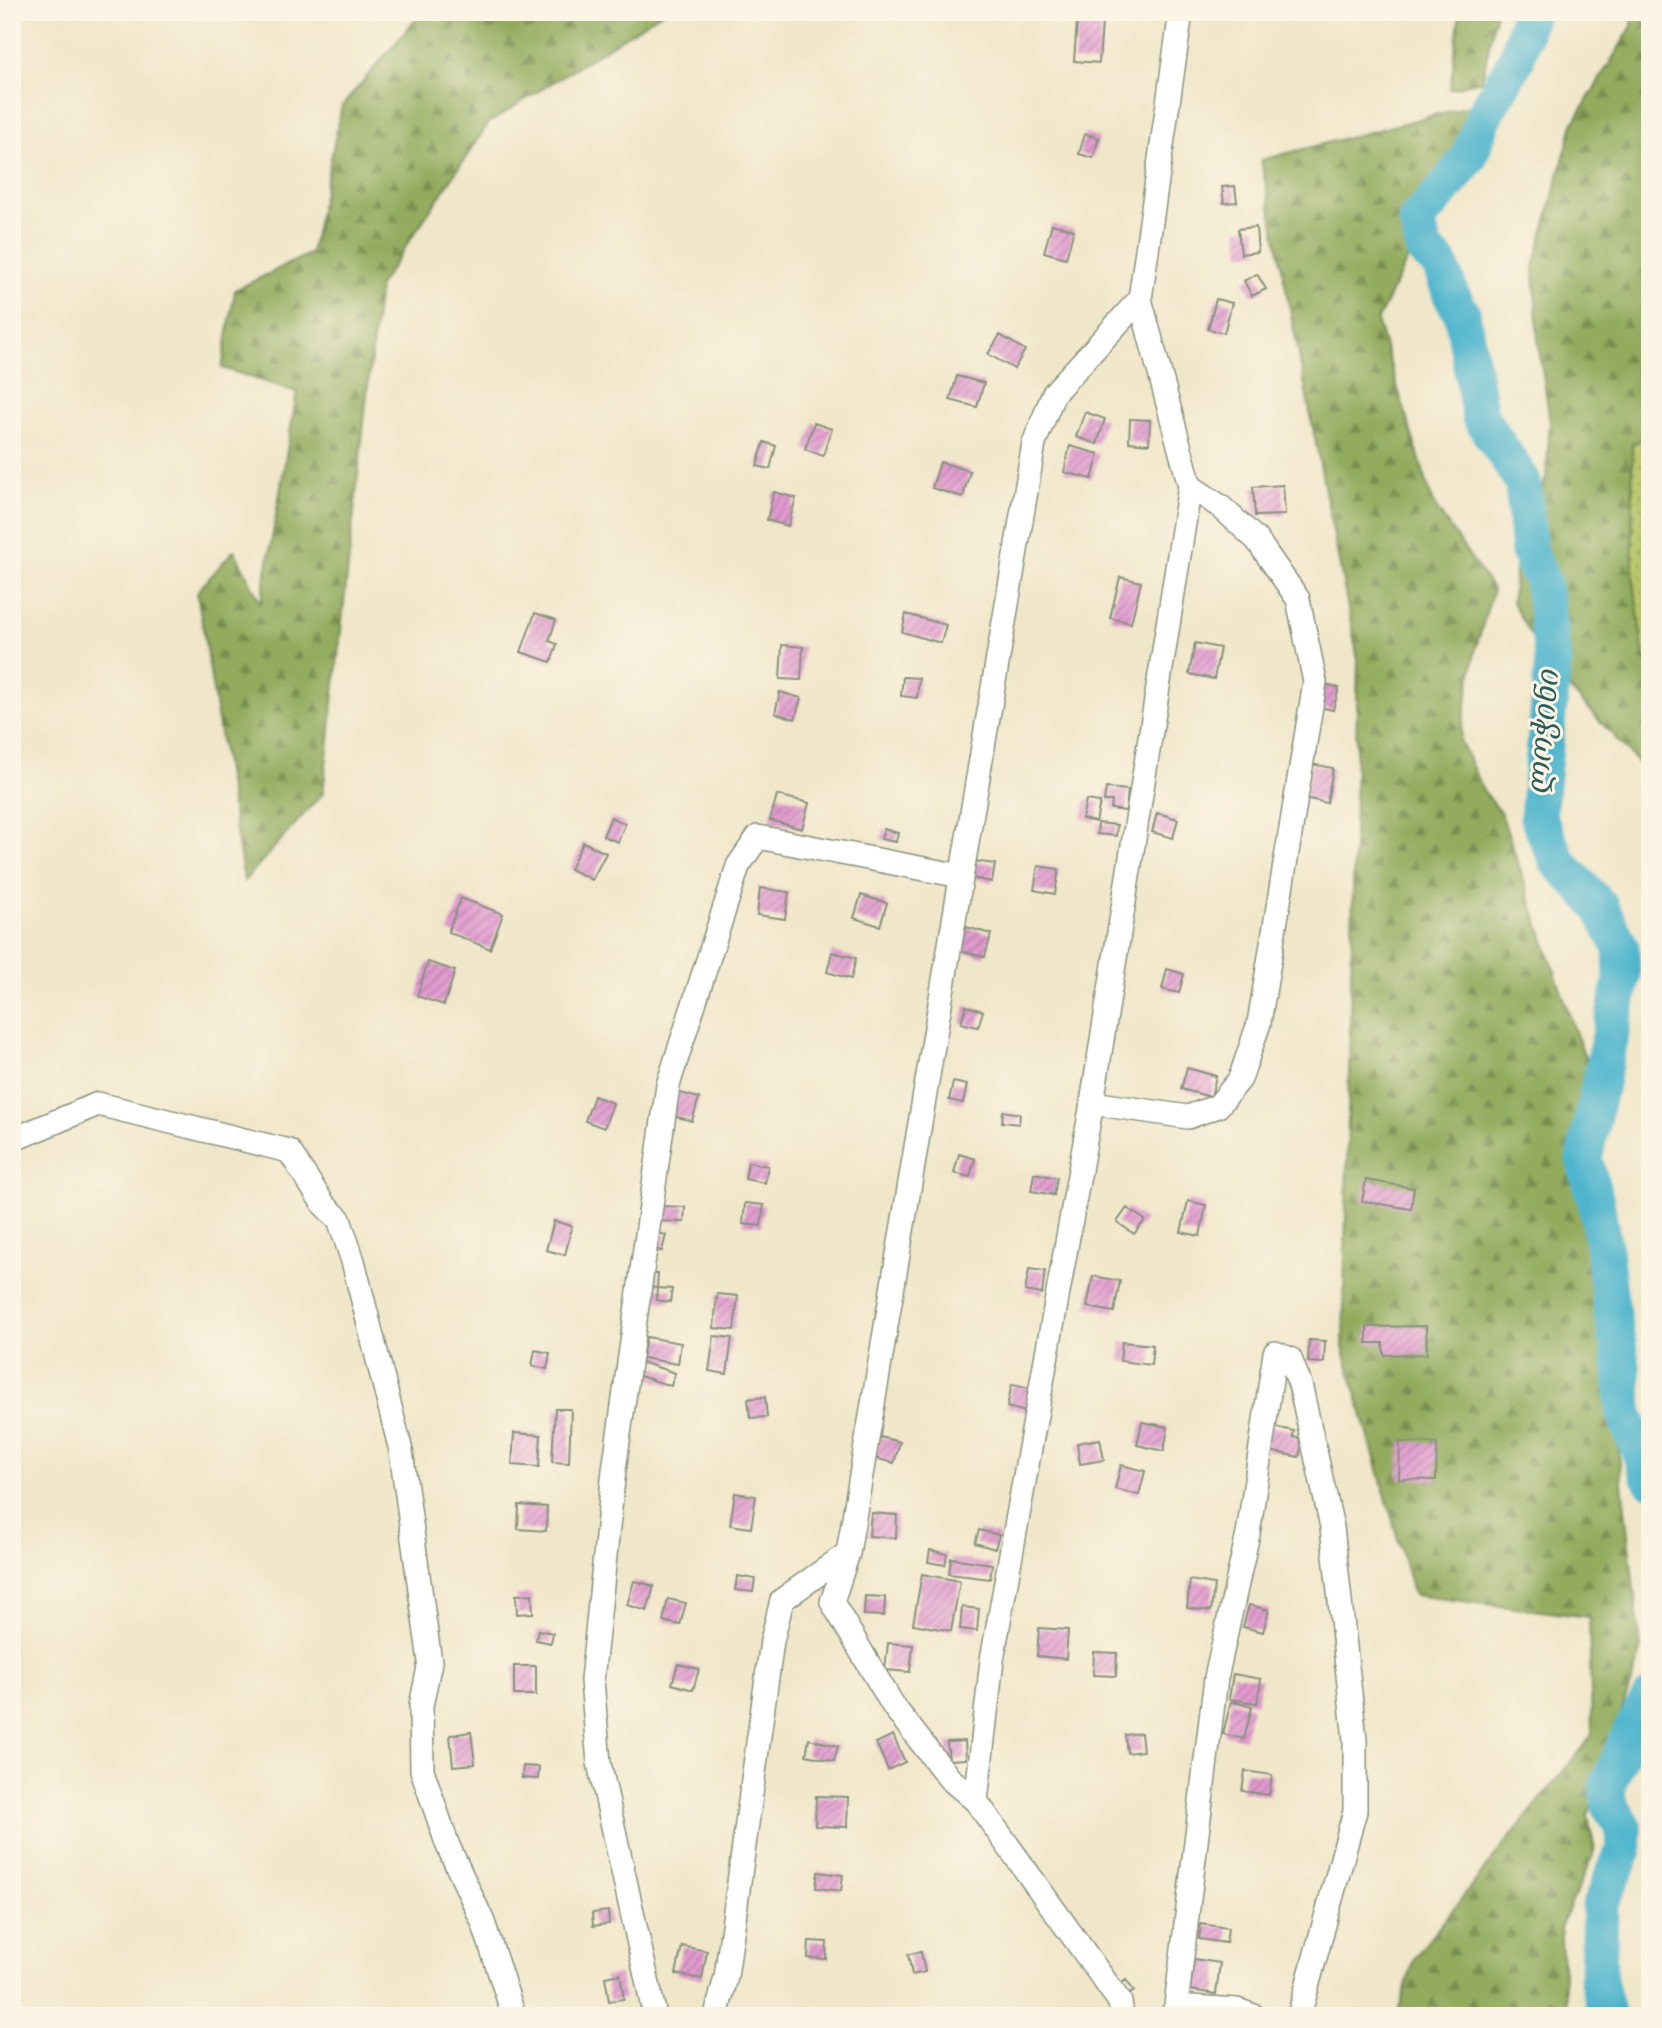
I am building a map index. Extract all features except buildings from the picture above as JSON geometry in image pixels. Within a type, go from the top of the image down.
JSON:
[{"type":"street","points":[[976,1801],[992,1660],[1092,1103],[1191,486],[1140,299],[1181,12]]},
{"type":"street","points":[[1122,2016],[1120,2002],[976,1801],[949,1778],[894,1706],[832,1602],[848,1553],[1034,443],[1054,393],[1140,299]]},
{"type":"street","points":[[1092,1103],[1188,1117],[1217,1106],[1240,1079],[1259,1023],[1315,682],[1298,599],[1257,540],[1221,507],[1191,486]]},
{"type":"street","points":[[655,2016],[598,1763],[592,1681],[614,1470],[668,1085],[738,866],[758,837],[961,876]]},
{"type":"street","points":[[12,1140],[98,1104],[289,1151],[324,1205],[339,1219],[353,1261],[401,1451],[430,1662],[421,1706],[422,1770],[447,1846],[483,1922],[514,2016]]},
{"type":"street","points":[[1254,2016],[1237,2010],[1174,2011],[1216,1678],[1248,1534],[1275,1353],[1290,1359],[1300,1384],[1332,1527],[1356,1740],[1355,1811],[1299,2016]]},
{"type":"street","points":[[716,2016],[726,1977],[772,1641],[782,1600],[848,1553]]},
{"type":"green space","points":[[422,12],[663,12],[489,123],[379,286],[323,793],[244,881],[197,592],[234,550],[261,603],[297,392],[222,368],[235,290],[311,253],[342,106]]},
{"type":"green space","points":[[1460,12],[1496,12],[1482,81],[1450,89]]},
{"type":"green space","points":[[1633,12],[1650,12],[1650,438],[1632,443],[1633,575],[1644,659],[1650,665],[1650,777],[1569,688],[1528,631],[1512,602],[1517,554],[1546,478],[1550,422],[1538,341],[1534,267],[1573,124],[1632,26]]},
{"type":"green space","points":[[1485,102],[1377,321],[1433,503],[1493,590],[1475,651],[1460,740],[1483,790],[1501,813],[1592,1075],[1574,1163],[1614,1411],[1641,1651],[1588,1816],[1595,1851],[1560,1928],[1567,2016],[1397,2016],[1415,1957],[1592,1735],[1589,1617],[1414,1595],[1343,1347],[1358,660],[1261,160]]},
{"type":"green space","points":[[1650,438],[1650,665],[1644,659],[1633,575],[1632,443]]},
{"type":"waterway","name":"ლოჭინი","points":[[1530,12],[1516,60],[1485,114],[1469,157],[1417,219],[1424,250],[1440,264],[1451,295],[1462,313],[1480,417],[1523,482],[1529,553],[1543,583],[1553,663],[1538,817],[1558,862],[1600,906],[1621,948],[1622,979],[1584,1159],[1596,1202],[1603,1243],[1622,1366],[1624,1411],[1650,1479]]},
{"type":"waterway","name":"ლოჭინი","points":[[1607,2016],[1598,1981],[1600,1906],[1624,1850],[1623,1825],[1610,1806],[1607,1786],[1628,1737],[1650,1698]]}]
